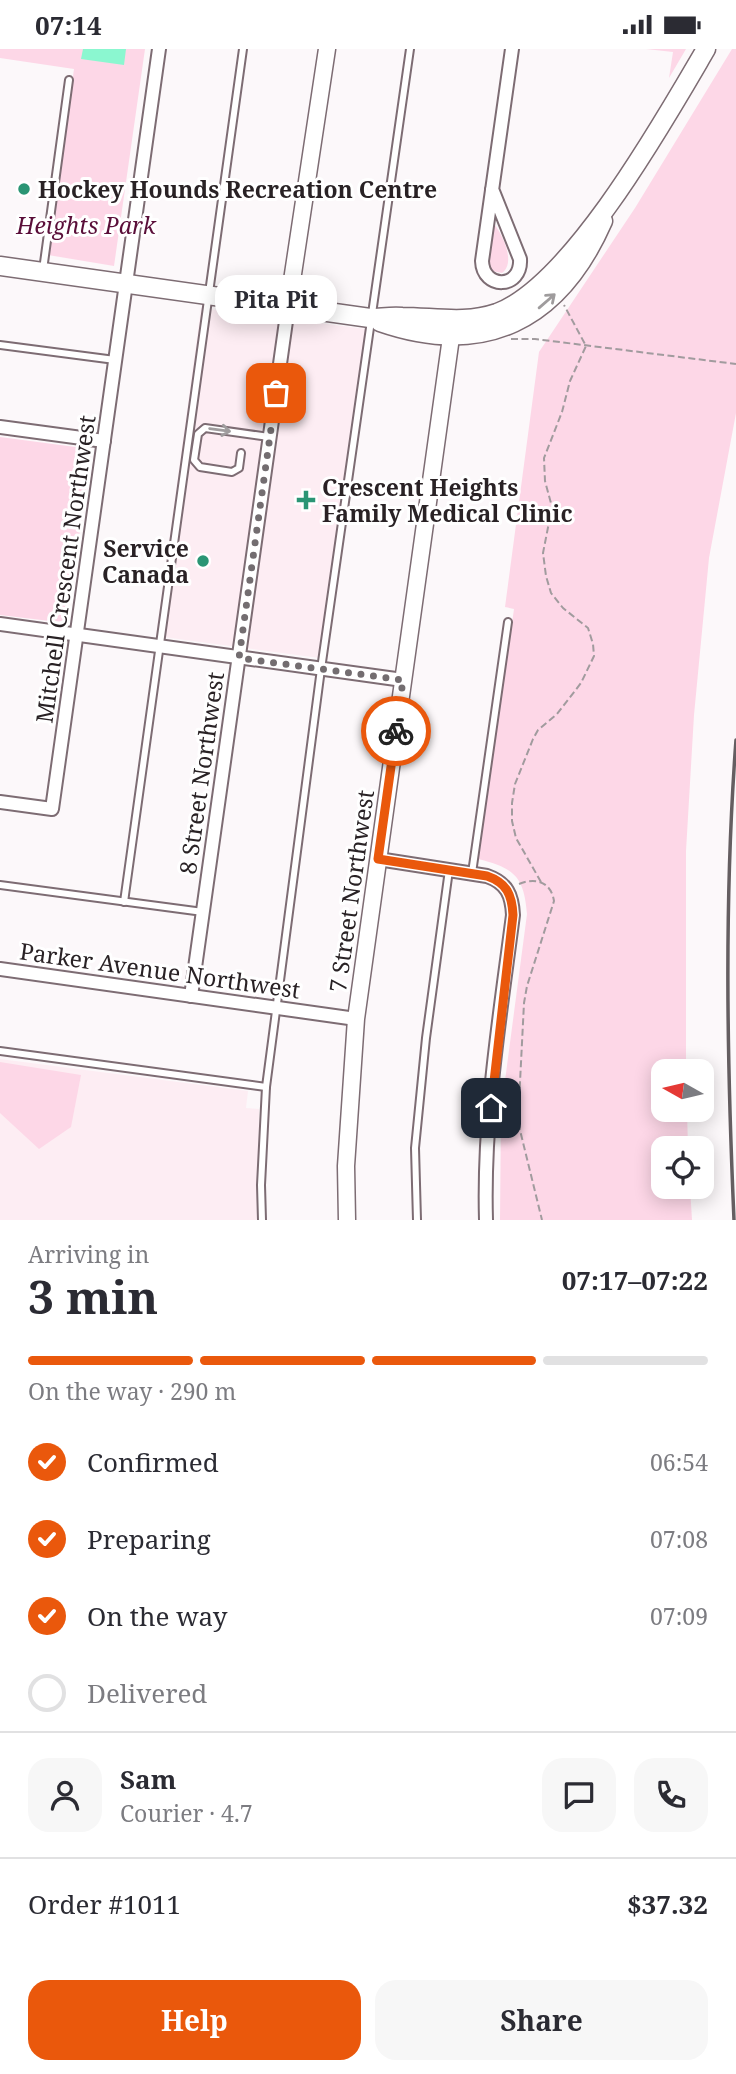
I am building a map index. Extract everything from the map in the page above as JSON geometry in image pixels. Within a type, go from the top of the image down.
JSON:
[{"type":"main road","points":[[0,266],[370,318],[402,330],[452,328],[522,319],[550,299],[585,258],[616,194],[706,49]]},
{"type":"street","name":"Mitchell Crescent Northwest","points":[[0,802],[52,809],[159,49]]},
{"type":"street","points":[[288,307],[327,49]]},
{"type":"street","points":[[492,189],[520,259],[519,271],[506,282],[489,278],[482,267],[492,189],[513,49]]},
{"type":"street","name":"8 Street Northwest","points":[[191,996],[288,307]]},
{"type":"street","name":"7 Street Northwest","points":[[347,1220],[347,1142],[356,1019],[452,328]]},
{"type":"street","points":[[0,427],[104,441]]},
{"type":"street","points":[[0,624],[403,680]]},
{"type":"street","points":[[378,859],[472,873],[499,880],[512,900],[513,915],[492,1081],[485,1189],[486,1220]]},
{"type":"street","name":"Parker Avenue Northwest","points":[[0,969],[356,1019]]},
{"type":"lane","points":[[124,902],[243,49]]},
{"type":"lane","points":[[262,1220],[266,1087],[321,669],[410,49]]},
{"type":"lane","points":[[42,272],[69,80]]},
{"type":"lane","points":[[0,345],[115,361]]},
{"type":"lane","points":[[242,453],[239,468],[232,472],[200,467],[194,460],[198,434],[205,428],[270,437]]},
{"type":"lane","points":[[472,873],[508,622]]},
{"type":"lane","points":[[417,1220],[415,1148],[426,1038],[449,870]]},
{"type":"lane","points":[[0,885],[203,912]]},
{"type":"lane","points":[[0,1051],[266,1087]]},
{"type":"path","points":[[562,301],[586,346]]},
{"type":"path","points":[[543,339],[736,364]]},
{"type":"path","points":[[542,1220],[517,1112],[526,994],[554,901],[550,888],[541,882],[516,838],[512,803],[515,785],[538,730],[557,714],[581,684],[594,656],[589,628],[551,593],[543,553],[552,507],[544,473],[544,458],[570,381],[586,346]]},
{"type":"path","points":[[509,892],[524,882],[541,882]]},
{"type":"shaded area","points":[[83,49],[126,49],[124,65],[81,59]]},
{"type":"shaded area","points":[[201,308],[374,330],[327,659],[156,636]]},
{"type":"shaded area","points":[[0,1059],[248,1091],[246,1108],[259,1109],[258,1220],[0,1220]]},
{"type":"green space","name":"Heights Park","points":[[0,49],[145,49],[114,266],[48,255],[74,69],[0,58]]},
{"type":"green space","points":[[646,49],[686,49],[669,78],[673,52]]},
{"type":"green space","points":[[732,49],[736,49],[736,413],[709,558],[694,715],[686,851],[686,1059],[651,1059],[651,1122],[687,1122],[688,1136],[651,1136],[651,1199],[691,1199],[692,1220],[500,1220],[501,1111],[527,914],[523,891],[515,876],[509,870],[478,859],[514,609],[505,607],[539,352],[635,208]]},
{"type":"green space","points":[[494,224],[508,256],[508,263],[502,273],[492,271],[488,262]]},
{"type":"green space","points":[[0,437],[83,448],[91,455],[68,612],[64,620],[58,622],[0,615]]},
{"type":"green space","points":[[0,1062],[81,1075],[71,1127],[39,1149],[0,1113]]},
{"type":"railway","points":[[734,1220],[728,980],[736,740]]},
{"type":"way so far","points":[[276,393],[239,658],[403,680],[396,731]]},
{"type":"place","name":"Hockey Hounds Recreation Centre","points":[[24,189]]},
{"type":"place","name":"Pita Pit","points":[[276,393]]},
{"type":"place","name":"Crescent Heights Family Medical Clinic","points":[[306,500]]},
{"type":"place","name":"Service Canada","points":[[203,561]]},
{"type":"route","points":[[396,731],[378,859],[487,876],[499,880],[507,888],[512,900],[513,915],[491,1108]]}]
